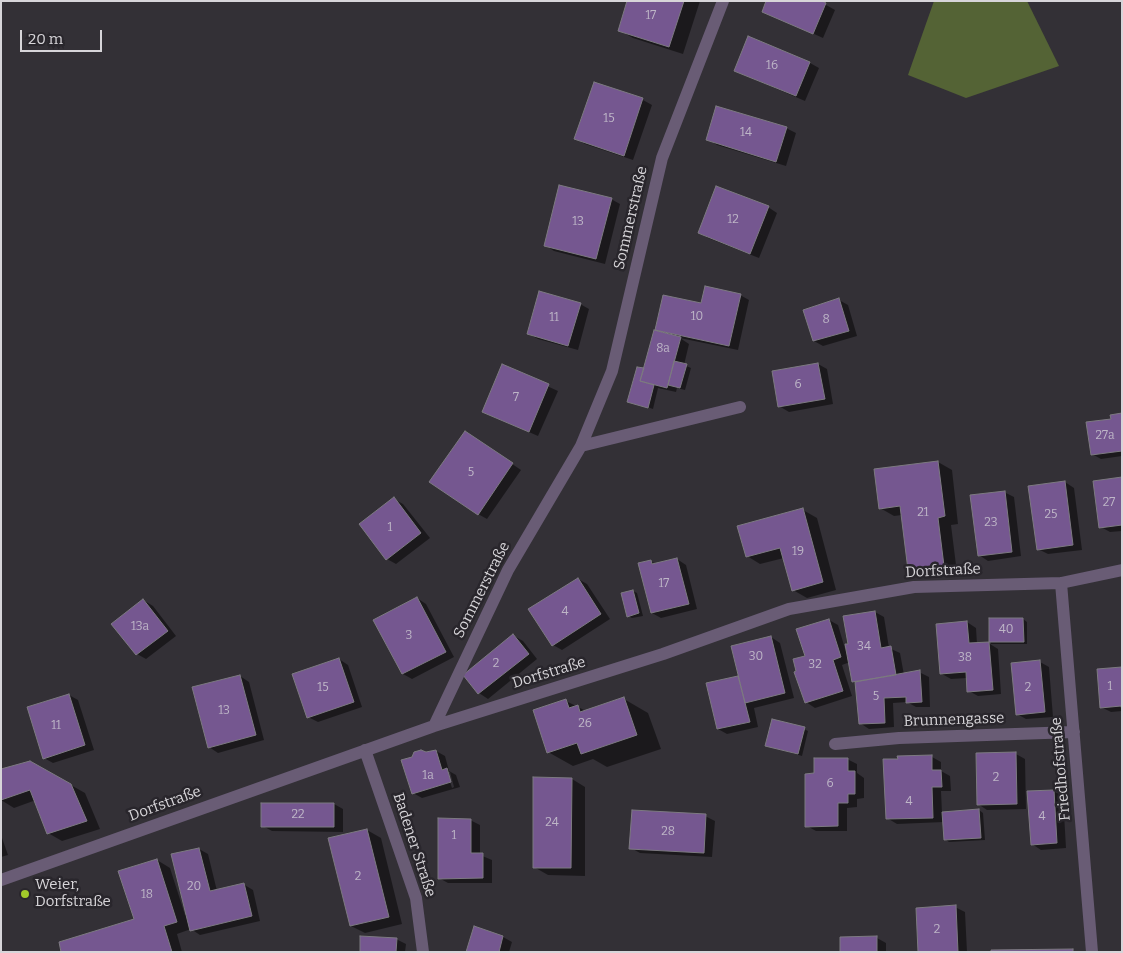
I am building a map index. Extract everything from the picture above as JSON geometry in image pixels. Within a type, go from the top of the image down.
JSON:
[{"type":"street","name":"Sommerstraße","points":[[434,726],[508,570],[581,446],[612,371],[662,158],[723,1]]},
{"type":"street","points":[[581,446],[740,407]]},
{"type":"street","name":"Dorfstraße","points":[[1,880],[434,726],[664,654],[789,610],[914,587],[1062,583],[1122,570]]},
{"type":"street","name":"Friedhofstraße","points":[[1062,583],[1092,952]]},
{"type":"street","name":"Brunnengasse","points":[[835,744],[899,738],[1074,732]]},
{"type":"street","name":"Badener Straße","points":[[365,750],[416,898],[423,952]]},
{"type":"green space","points":[[934,1],[1027,1],[1059,66],[966,98],[908,75]]},
{"type":"building","points":[[627,1],[684,1],[669,47],[618,31]]},
{"type":"building","points":[[766,1],[822,1],[826,3],[813,34],[762,12]]},
{"type":"building","points":[[748,36],[810,62],[796,96],[734,71]]},
{"type":"building","points":[[594,82],[643,98],[624,156],[574,139]]},
{"type":"building","points":[[716,106],[787,127],[776,162],[706,140]]},
{"type":"building","points":[[559,185],[612,198],[596,259],[544,246]]},
{"type":"building","points":[[716,186],[769,206],[750,254],[698,233]]},
{"type":"building","points":[[705,286],[741,294],[729,346],[655,330],[663,295],[701,303]]},
{"type":"building","points":[[539,291],[581,303],[568,346],[527,334]]},
{"type":"building","points":[[839,298],[849,331],[813,341],[803,310]]},
{"type":"building","points":[[654,330],[681,337],[667,388],[640,381]]},
{"type":"building","points":[[674,361],[687,364],[680,388],[668,385]]},
{"type":"building","points":[[818,363],[825,399],[778,407],[772,371]]},
{"type":"building","points":[[502,364],[549,384],[529,432],[482,412]]},
{"type":"building","points":[[637,367],[644,368],[640,381],[654,385],[648,408],[627,402]]},
{"type":"building","points":[[1122,413],[1122,451],[1091,455],[1086,422],[1111,419],[1110,415]]},
{"type":"building","points":[[465,431],[513,463],[478,515],[429,482]]},
{"type":"building","points":[[938,461],[945,516],[938,518],[944,566],[908,570],[900,506],[879,509],[874,469]]},
{"type":"building","points":[[1122,477],[1122,525],[1099,528],[1093,481]]},
{"type":"building","points":[[1065,481],[1073,545],[1037,550],[1028,486]]},
{"type":"building","points":[[1005,491],[1012,552],[978,556],[970,495]]},
{"type":"building","points":[[394,497],[421,533],[386,560],[359,524]]},
{"type":"building","points":[[803,508],[823,582],[792,591],[780,548],[746,557],[737,526]]},
{"type":"building","points":[[677,558],[689,604],[651,613],[638,563],[651,560],[652,564]]},
{"type":"building","points":[[578,578],[601,614],[552,646],[528,609]]},
{"type":"building","points":[[633,590],[639,613],[627,617],[621,593]]},
{"type":"building","points":[[417,597],[446,652],[402,674],[373,620]]},
{"type":"building","points":[[143,599],[168,631],[136,655],[111,624]]},
{"type":"building","points":[[875,611],[881,648],[891,646],[896,675],[852,682],[845,644],[848,644],[843,616]]},
{"type":"building","points":[[989,618],[1023,618],[1024,642],[989,642]]},
{"type":"building","points":[[829,619],[841,657],[833,660],[843,691],[805,703],[794,672],[796,671],[793,659],[805,656],[796,629]]},
{"type":"building","points":[[967,621],[969,643],[989,642],[993,690],[967,692],[966,672],[940,674],[936,624]]},
{"type":"building","points":[[513,634],[529,654],[478,694],[463,675]]},
{"type":"building","points":[[771,636],[785,693],[745,703],[731,646]]},
{"type":"building","points":[[339,658],[354,702],[307,718],[292,674]]},
{"type":"building","points":[[1040,660],[1045,712],[1016,715],[1011,663]]},
{"type":"building","points":[[1122,667],[1122,710],[1121,706],[1100,708],[1097,669]]},
{"type":"building","points":[[920,670],[922,702],[906,703],[906,697],[884,698],[885,723],[859,724],[855,682]]},
{"type":"building","points":[[240,675],[256,735],[208,748],[192,687]]},
{"type":"building","points":[[738,676],[750,722],[717,729],[706,683]]},
{"type":"building","points":[[69,694],[85,745],[43,759],[27,707]]},
{"type":"building","points":[[624,697],[637,735],[581,754],[577,743],[547,753],[533,710],[566,699],[569,708],[578,705],[580,712]]},
{"type":"building","points":[[772,719],[805,727],[798,754],[765,746]]},
{"type":"building","points":[[421,750],[426,752],[436,750],[442,770],[447,768],[451,782],[412,794],[401,760],[412,757],[414,752]]},
{"type":"building","points":[[1016,752],[1017,804],[977,805],[976,753]]},
{"type":"building","points":[[932,755],[932,770],[941,770],[942,787],[932,787],[933,818],[886,819],[883,759],[898,759],[897,756]]},
{"type":"building","points":[[814,758],[848,758],[848,771],[855,771],[855,794],[848,794],[848,803],[838,803],[838,826],[805,827],[805,774],[814,773]]},
{"type":"building","points":[[30,761],[71,784],[87,821],[47,834],[30,790],[1,800],[1,769]]},
{"type":"building","points":[[533,777],[572,778],[571,868],[533,868]]},
{"type":"building","points":[[1054,790],[1057,843],[1031,845],[1027,791]]},
{"type":"building","points":[[261,803],[334,803],[334,827],[261,827]]},
{"type":"building","points":[[979,809],[981,838],[944,840],[942,812]]},
{"type":"building","points":[[632,810],[706,814],[704,853],[629,849]]},
{"type":"building","points":[[438,818],[471,819],[471,853],[483,853],[483,878],[438,879]]},
{"type":"building","points":[[367,829],[389,917],[350,926],[328,838]]},
{"type":"building","points":[[199,848],[210,891],[244,883],[252,916],[190,931],[171,854]]},
{"type":"building","points":[[157,859],[177,922],[164,926],[172,952],[61,952],[59,942],[134,919],[118,871]]},
{"type":"building","points":[[956,905],[958,952],[918,952],[916,908]]},
{"type":"building","points":[[474,926],[503,936],[499,952],[466,952]]},
{"type":"building","points":[[360,936],[397,938],[396,952],[360,952]]},
{"type":"building","points":[[877,936],[877,952],[840,952],[840,937]]},
{"type":"building","points":[[1073,949],[1073,952],[991,952],[991,950]]},
{"type":"place","name":"Weier, Dorfstraße","points":[[25,894]]}]
